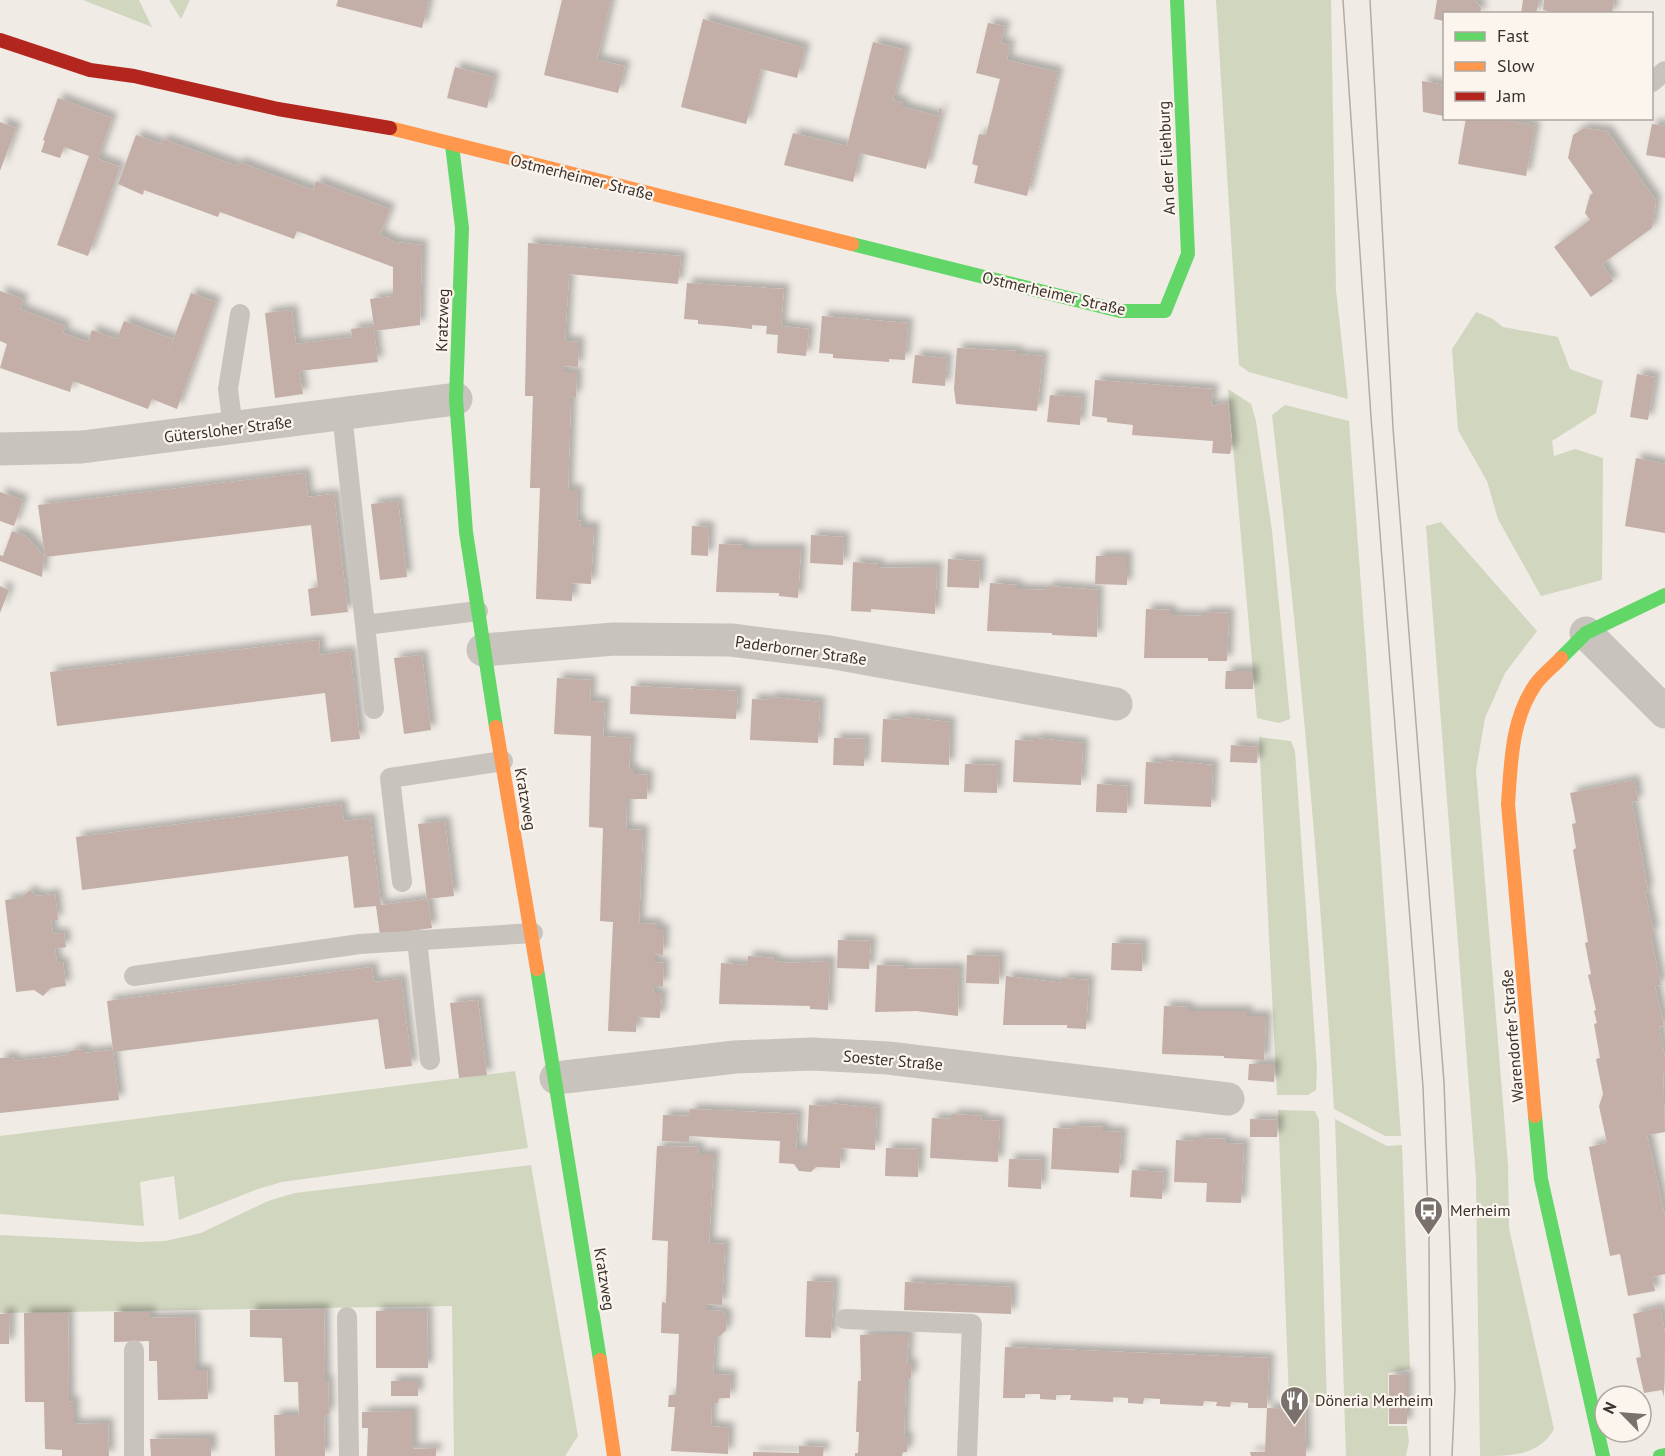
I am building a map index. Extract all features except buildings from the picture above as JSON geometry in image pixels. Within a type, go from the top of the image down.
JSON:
[{"type":"street","name":"An der Fliehburg","points":[[1165,311],[1188,254],[1177,0]]},
{"type":"street","name":"Ostmerheimer Straße","points":[[0,40],[90,70],[134,76],[278,110],[380,126],[1120,311],[1165,311]]},
{"type":"street","name":"Kratzweg","points":[[452,145],[462,228],[456,399],[466,532],[483,650],[533,933],[615,1456]]},
{"type":"street","name":"Gütersloher Straße","points":[[0,449],[82,447],[456,399]]},
{"type":"street","name":"Warendorfer Straße","points":[[1603,1456],[1541,1179],[1508,804],[1511,756],[1521,710],[1536,684],[1586,633],[1665,595]]},
{"type":"street","points":[[1586,633],[1665,712]]},
{"type":"street","name":"Paderborner Straße","points":[[483,650],[614,639],[731,640],[829,652],[1116,704]]},
{"type":"street","name":"Soester Straße","points":[[556,1078],[735,1057],[812,1054],[888,1058],[1228,1099]]},
{"type":"street","points":[[1660,1456],[1665,1455]]},
{"type":"lane","points":[[1653,81],[1665,71]]},
{"type":"lane","points":[[233,428],[228,389],[240,314]]},
{"type":"lane","points":[[342,414],[374,709]]},
{"type":"lane","points":[[365,625],[478,611]]},
{"type":"lane","points":[[402,882],[390,778],[503,761]]},
{"type":"lane","points":[[134,976],[360,944],[533,933]]},
{"type":"lane","points":[[417,940],[430,1060]]},
{"type":"lane","points":[[347,1317],[349,1456]]},
{"type":"lane","points":[[845,1319],[972,1324],[967,1456]]},
{"type":"lane","points":[[134,1350],[134,1456]]},
{"type":"green space","points":[[83,0],[139,0],[152,27]]},
{"type":"green space","points":[[169,0],[190,0],[181,19]]},
{"type":"green space","points":[[1216,0],[1331,0],[1336,290],[1348,399],[1249,372],[1239,365]]},
{"type":"green space","points":[[1476,312],[1493,319],[1503,327],[1558,337],[1570,369],[1603,381],[1596,413],[1552,441],[1554,456],[1575,449],[1603,458],[1602,580],[1541,596],[1498,519],[1487,481],[1458,430],[1452,349]]},
{"type":"green space","points":[[1228,389],[1251,404],[1256,421],[1272,531],[1290,719],[1279,723],[1257,718]]},
{"type":"green space","points":[[1285,405],[1349,421],[1401,1136],[1385,1136],[1334,1109],[1308,762],[1272,415]]},
{"type":"green space","points":[[1441,522],[1537,631],[1505,673],[1485,718],[1476,770],[1508,1165],[1509,1228],[1554,1429],[1540,1445],[1523,1453],[1503,1456],[1480,1456],[1476,1178],[1426,526]]},
{"type":"green space","points":[[1259,737],[1291,741],[1295,751],[1317,1069],[1316,1090],[1308,1095],[1277,1095]]},
{"type":"green space","points":[[515,1071],[528,1148],[282,1182],[179,1220],[174,1176],[140,1182],[144,1226],[0,1214],[0,1136]]},
{"type":"green space","points":[[1278,1110],[1315,1111],[1319,1120],[1327,1407],[1307,1401],[1289,1400]]},
{"type":"green space","points":[[1335,1119],[1387,1146],[1402,1145],[1410,1369],[1388,1373],[1388,1426],[1407,1426],[1409,1441],[1406,1456],[1346,1456]]},
{"type":"green space","points":[[531,1165],[578,1436],[565,1456],[454,1456],[452,1306],[0,1313],[0,1235],[138,1242],[165,1241],[201,1233],[268,1201],[295,1193]]},
{"type":"tram line","points":[[1343,0],[1371,417],[1423,1087],[1429,1236],[1430,1456]]},
{"type":"tram line","points":[[1370,0],[1393,428],[1444,1082],[1455,1388],[1452,1456]]},
{"type":"traffic: fast","points":[[852,244],[1120,311],[1165,311],[1188,254],[1177,0]]},
{"type":"traffic: fast","points":[[452,145],[462,228],[456,399],[466,532],[496,727]]},
{"type":"traffic: fast","points":[[1561,658],[1586,633],[1665,595]]},
{"type":"traffic: fast","points":[[537,969],[600,1360]]},
{"type":"traffic: fast","points":[[1535,1116],[1541,1179],[1603,1456]]},
{"type":"traffic: fast","points":[[1660,1456],[1665,1455]]},
{"type":"traffic: slow","points":[[390,128],[852,244]]},
{"type":"traffic: slow","points":[[1535,1116],[1508,804],[1514,743],[1521,713],[1535,685],[1561,658]]},
{"type":"traffic: slow","points":[[496,727],[537,969]]},
{"type":"traffic: slow","points":[[600,1360],[614,1456]]},
{"type":"traffic: jam","points":[[0,40],[90,70],[134,76],[278,109],[390,128]]},
{"type":"place","name":"Merheim","points":[[1429,1236]]},
{"type":"place","name":"Döneria Merheim","points":[[1294,1426]]}]
